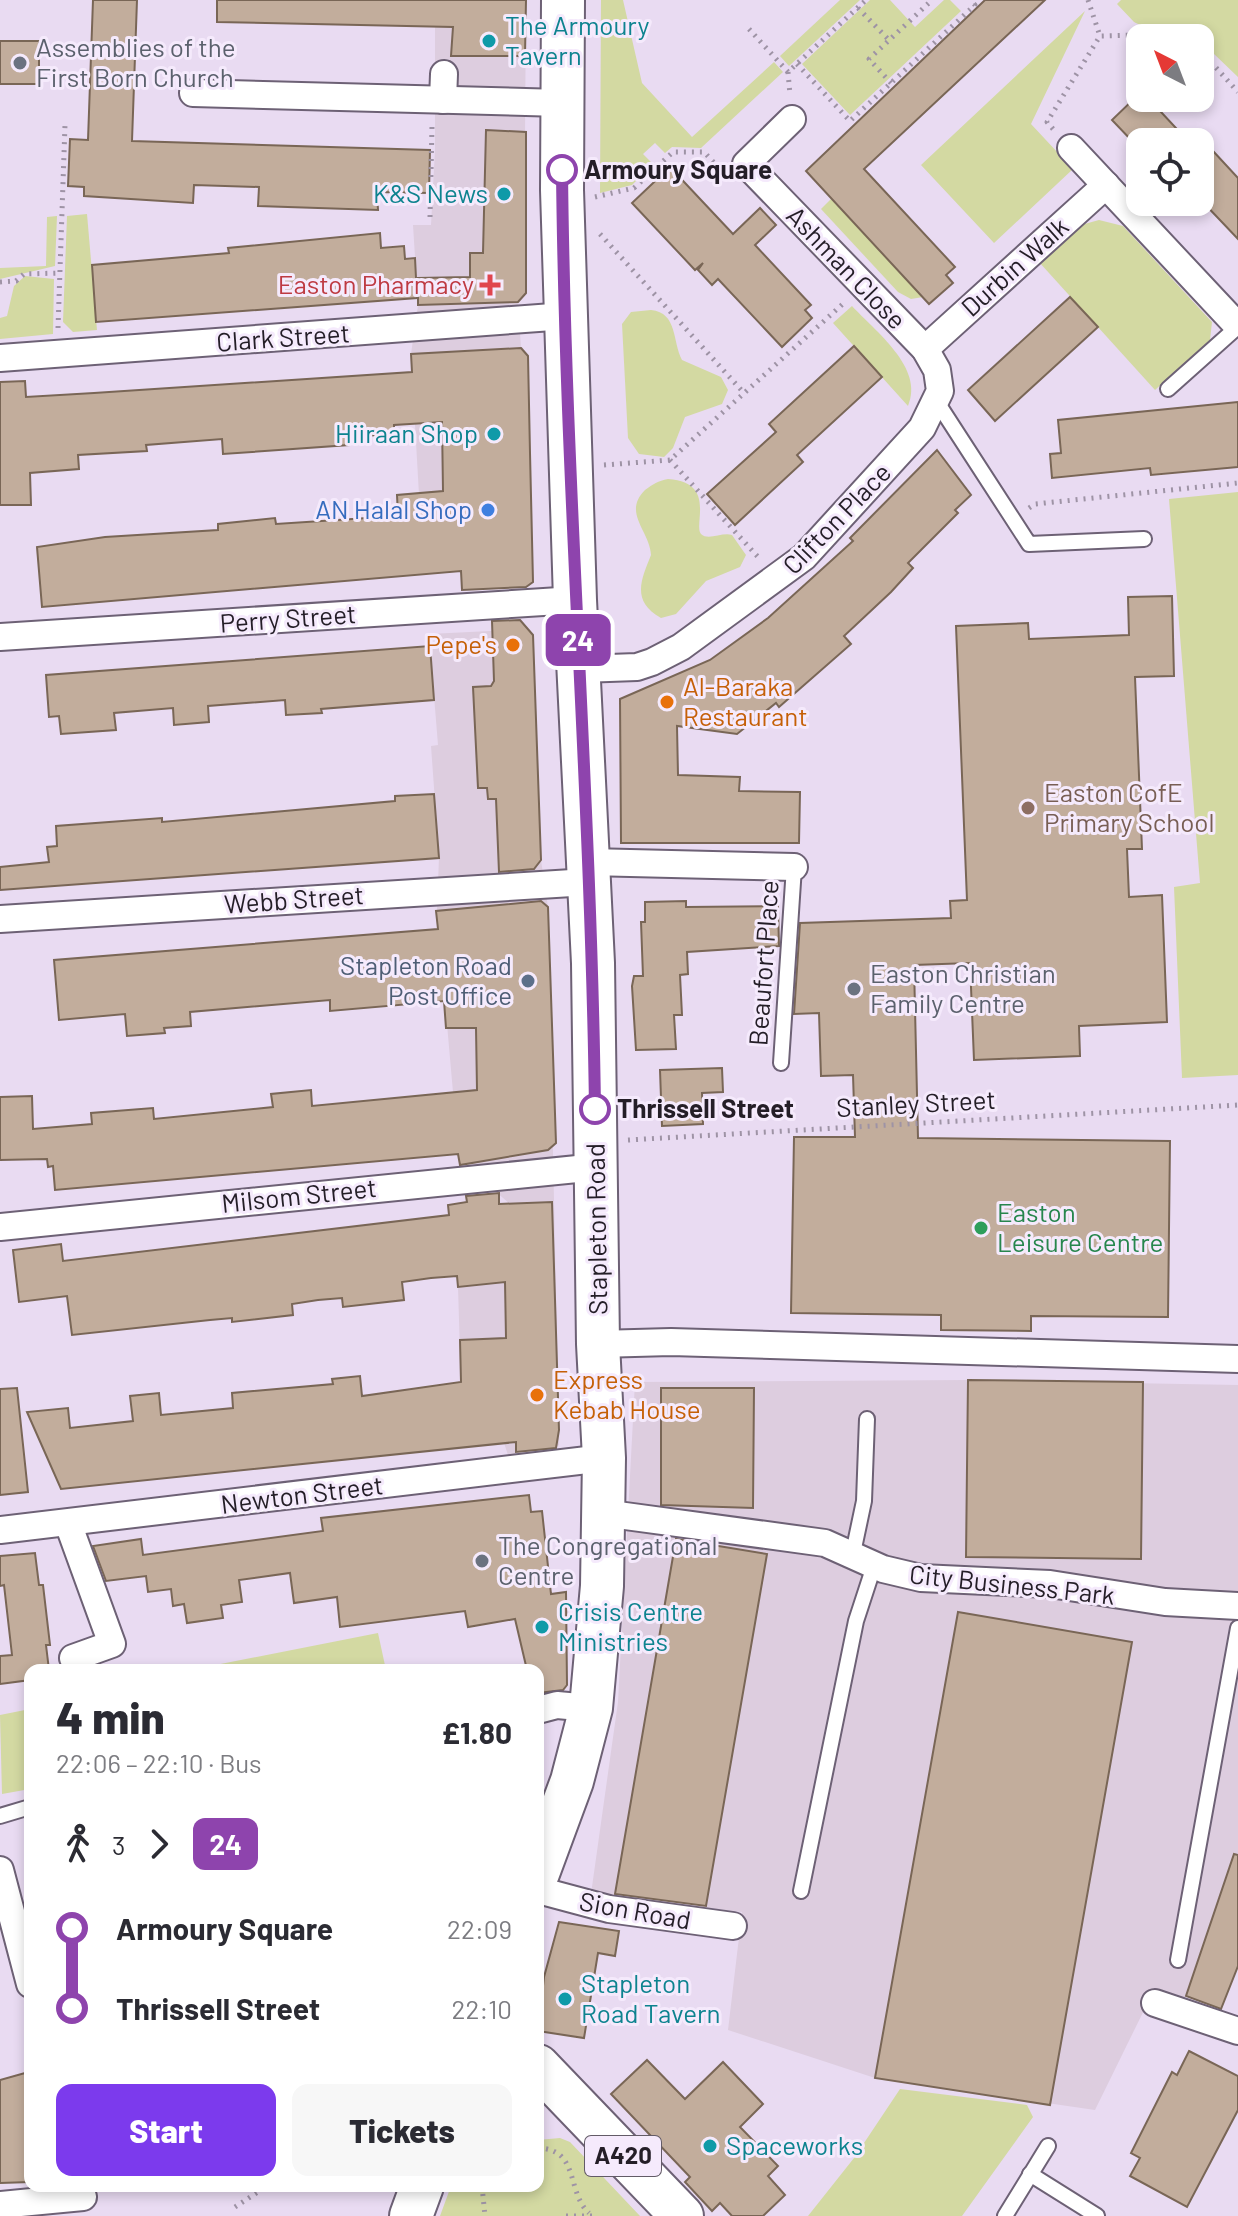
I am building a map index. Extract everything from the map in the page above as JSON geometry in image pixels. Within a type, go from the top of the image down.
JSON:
[{"type":"main road","name":"Stapleton Road","points":[[544,1857],[572,1781],[591,1708],[602,1586],[604,1458],[598,1344],[588,872],[566,316],[567,196],[561,103],[563,0]]},
{"type":"main road","name":"A420","points":[[551,2098],[682,2216]]},
{"type":"street","points":[[438,109],[444,74]]},
{"type":"street","points":[[193,93],[438,109],[561,103]]},
{"type":"street","points":[[746,164],[792,119]]},
{"type":"street","points":[[1071,148],[1234,322]]},
{"type":"street","name":"Ashman Close","points":[[746,164],[925,349]]},
{"type":"street","name":"Durbin Walk","points":[[925,349],[1106,185]]},
{"type":"street","name":"Clark Street","points":[[0,358],[566,316]]},
{"type":"street","points":[[925,349],[938,377],[937,402]]},
{"type":"street","name":"Clifton Place","points":[[581,669],[637,667],[652,662],[681,647],[778,579],[804,557],[883,474],[922,428],[937,402]]},
{"type":"street","name":"Perry Street","points":[[0,637],[575,600]]},
{"type":"street","name":"Webb Street","points":[[0,919],[588,872],[794,867]]},
{"type":"street","name":"Milsom Street","points":[[0,1227],[596,1154]]},
{"type":"street","points":[[598,1344],[671,1342],[1238,1359]]},
{"type":"street","name":"Newton Street","points":[[0,1530],[604,1458]]},
{"type":"street","name":"City Business Park","points":[[603,1513],[796,1538],[921,1578],[1050,1584],[1165,1602],[1238,1606]]},
{"type":"street","points":[[68,1523],[112,1644],[73,1658]]},
{"type":"street","points":[[544,1708],[557,1705],[591,1708]]},
{"type":"street","points":[[0,1870],[24,1961]]},
{"type":"street","name":"Sion Road","points":[[544,1892],[609,1909],[733,1926]]},
{"type":"street","points":[[1155,2003],[1238,2031]]},
{"type":"street","points":[[0,2205],[84,2200]]},
{"type":"lane","points":[[1168,389],[1233,331],[1234,322]]},
{"type":"lane","points":[[937,402],[1029,544],[1144,539]]},
{"type":"lane","name":"Beaufort Place","points":[[781,1063],[794,867]]},
{"type":"lane","points":[[801,1891],[856,1621],[864,1559],[867,1419]]},
{"type":"lane","points":[[1178,1960],[1238,1628]]},
{"type":"lane","points":[[0,1816],[24,1809]]},
{"type":"lane","points":[[1005,2216],[1048,2146]]},
{"type":"lane","points":[[1030,2174],[1097,2216]]},
{"type":"path","points":[[749,29],[788,72],[866,0]]},
{"type":"path","points":[[891,83],[869,59],[932,0]]},
{"type":"path","points":[[1088,0],[1100,36]]},
{"type":"path","points":[[797,64],[850,121],[975,2]]},
{"type":"path","points":[[858,8],[889,40]]},
{"type":"path","points":[[1100,36],[1126,35]]},
{"type":"path","points":[[1071,148],[1047,122],[1100,36]]},
{"type":"path","points":[[1214,65],[1238,92]]},
{"type":"path","points":[[430,217],[438,109]]},
{"type":"path","points":[[58,339],[65,125]]},
{"type":"path","points":[[567,196],[634,188],[673,152],[704,152],[730,179],[746,164]]},
{"type":"path","points":[[567,196],[744,393]]},
{"type":"path","points":[[0,282],[16,281],[24,274],[60,273]]},
{"type":"path","points":[[573,468],[670,460],[863,285]]},
{"type":"path","points":[[670,460],[778,579]]},
{"type":"path","points":[[1014,517],[1035,504],[1238,483]]},
{"type":"path","name":"Stanley Street","points":[[596,1154],[1238,1105]]},
{"type":"path","points":[[544,2150],[559,2155],[569,2163],[576,2196],[589,2213]]},
{"type":"path","points":[[235,2207],[258,2192]]},
{"type":"path","points":[[483,2192],[485,2216]]},
{"type":"path","points":[[566,2216],[589,2213],[598,2216]]},
{"type":"shaded area","points":[[435,0],[526,0],[525,137],[518,302],[521,348],[528,356],[530,493],[421,530],[411,354],[418,305],[413,225],[431,225],[435,150]]},
{"type":"shaded area","points":[[528,629],[533,635],[541,860],[548,907],[559,1445],[552,1451],[508,1455],[504,1443],[461,1385],[458,1287],[512,1281],[510,1204],[459,1160],[437,911],[439,857],[431,746],[438,745],[429,634]]},
{"type":"shaded area","points":[[968,1380],[1238,1385],[1238,1896],[1221,1891],[1182,2006],[1151,1996],[1095,2110],[875,2078],[728,2030],[742,1912],[591,1894],[618,1702],[635,1382]]},
{"type":"green space","points":[[601,0],[623,0],[642,83],[692,137],[774,62],[783,72],[701,148],[672,147],[665,153],[655,143],[643,154],[653,164],[632,185],[600,193]]},
{"type":"green space","points":[[840,0],[860,0],[789,66],[780,56]]},
{"type":"green space","points":[[870,0],[890,0],[915,27],[944,0],[950,0],[961,11],[850,115],[802,64]]},
{"type":"green space","points":[[1121,0],[1238,0],[1238,77],[1214,54],[1214,24],[1138,24],[1117,4]]},
{"type":"green space","points":[[1085,11],[1031,124],[1073,169],[994,243],[921,165]]},
{"type":"green space","points":[[831,199],[923,297],[911,299],[898,292],[821,209]]},
{"type":"green space","points":[[87,214],[97,330],[73,332],[63,322],[67,216]]},
{"type":"green space","points":[[57,216],[55,266],[0,279],[0,268],[46,266],[47,217]]},
{"type":"green space","points":[[1099,220],[1123,226],[1212,322],[1210,340],[1155,390],[1039,262],[1081,225]]},
{"type":"green space","points":[[25,276],[54,279],[53,334],[0,339],[0,318],[7,316],[14,286]]},
{"type":"green space","points":[[852,306],[904,364],[910,378],[908,406],[833,323]]},
{"type":"green space","points":[[631,312],[660,312],[670,322],[682,360],[721,377],[728,390],[722,404],[685,417],[673,448],[664,457],[639,454],[628,438],[622,324]]},
{"type":"green space","points":[[668,479],[683,482],[698,495],[701,534],[707,537],[732,535],[746,555],[740,567],[706,581],[676,614],[661,618],[645,604],[642,597],[642,581],[651,555],[636,506],[645,490]]},
{"type":"green space","points":[[1238,492],[1238,1075],[1182,1078],[1174,887],[1200,883],[1169,499]]},
{"type":"green space","points":[[378,1633],[385,1664],[220,1664]]},
{"type":"green space","points":[[24,1710],[24,1790],[2,1794],[0,1715]]},
{"type":"green space","points":[[900,2089],[1027,2105],[1033,2117],[962,2216],[808,2216],[854,2158]]},
{"type":"green space","points":[[560,2138],[570,2142],[640,2216],[440,2216],[449,2192],[544,2192],[544,2139]]},
{"type":"building","points":[[93,0],[137,0],[132,141],[430,150],[429,193],[377,192],[378,210],[258,206],[259,187],[194,185],[193,203],[84,196],[84,187],[68,186],[70,139],[88,140]]},
{"type":"building","points":[[217,0],[526,0],[525,56],[451,56],[453,27],[217,22]]},
{"type":"building","points":[[985,0],[1045,0],[864,169],[955,267],[946,275],[953,283],[929,304],[806,171]]},
{"type":"building","name":"Assemblies of the First Born Church","points":[[0,41],[39,41],[39,84],[0,84]]},
{"type":"building","points":[[1126,106],[1126,112],[1161,112],[1176,128],[1126,128],[1126,135],[1112,120]]},
{"type":"building","points":[[486,130],[526,132],[526,293],[518,302],[418,305],[418,278],[470,277],[470,253],[483,253]]},
{"type":"building","points":[[1214,152],[1238,178],[1238,239],[1214,214]]},
{"type":"building","points":[[670,167],[733,234],[760,208],[776,225],[755,245],[811,305],[805,310],[812,318],[782,347],[718,279],[712,285],[698,270],[703,263],[695,270],[632,203]]},
{"type":"building","points":[[380,233],[381,248],[404,246],[405,259],[415,258],[417,298],[96,322],[92,265],[229,253],[228,248]]},
{"type":"building","points":[[1070,297],[1098,327],[995,421],[968,390]]},
{"type":"building","points":[[854,346],[882,377],[797,455],[803,462],[735,525],[707,494],[776,432],[769,424]]},
{"type":"building","points":[[521,348],[528,356],[533,582],[526,587],[462,590],[461,571],[42,607],[37,547],[105,537],[218,530],[218,524],[275,518],[276,524],[398,516],[397,495],[443,491],[442,422],[394,425],[394,434],[348,437],[349,445],[223,454],[222,439],[146,445],[147,451],[78,455],[79,469],[30,473],[31,505],[0,505],[0,382],[25,381],[26,397],[94,393],[412,372],[411,354]]},
{"type":"building","points":[[1238,402],[1238,467],[1151,475],[1150,468],[1052,478],[1050,454],[1061,453],[1058,420]]},
{"type":"building","points":[[937,450],[971,495],[955,510],[958,513],[908,563],[913,568],[844,636],[851,644],[779,707],[776,703],[737,734],[677,726],[678,775],[740,777],[739,791],[800,792],[799,843],[621,843],[620,699],[710,660],[768,618],[853,541],[850,538]]},
{"type":"building","points":[[1172,596],[1174,676],[1135,677],[1142,849],[1127,849],[1129,897],[1162,895],[1167,1022],[1079,1026],[1080,1056],[974,1060],[970,963],[914,965],[918,1138],[1170,1141],[1168,1317],[1031,1316],[1031,1331],[941,1330],[941,1315],[791,1313],[794,1137],[855,1137],[853,1075],[821,1076],[819,1013],[794,1014],[800,923],[951,918],[950,901],[967,900],[956,626],[1028,623],[1029,639],[1129,635],[1128,597]]},
{"type":"building","points":[[520,620],[533,635],[541,860],[534,869],[499,872],[496,799],[488,799],[487,788],[478,788],[473,687],[491,686],[494,681],[492,621]]},
{"type":"building","points":[[430,646],[434,700],[321,709],[322,713],[286,715],[285,700],[208,706],[209,722],[174,725],[173,708],[114,713],[116,730],[61,734],[59,716],[49,717],[46,675]]},
{"type":"building","points":[[434,794],[439,858],[0,890],[0,867],[49,862],[47,847],[57,846],[56,826],[162,818],[162,822],[395,801],[395,796]]},
{"type":"building","points":[[541,901],[548,907],[556,1143],[548,1150],[460,1165],[458,1154],[55,1190],[53,1166],[48,1167],[47,1159],[0,1160],[0,1097],[32,1096],[33,1129],[92,1124],[91,1113],[153,1108],[154,1119],[273,1107],[271,1094],[311,1090],[312,1106],[477,1090],[476,1028],[446,1028],[444,1001],[330,1011],[330,1000],[190,1012],[191,1026],[164,1028],[165,1033],[127,1036],[125,1014],[59,1020],[54,960],[438,929],[436,911]]},
{"type":"building","points":[[686,901],[686,907],[778,906],[779,946],[687,952],[688,974],[680,975],[682,1015],[674,1015],[676,1049],[636,1050],[632,986],[634,976],[643,976],[641,922],[645,922],[645,902]]},
{"type":"building","points":[[722,1068],[723,1092],[702,1093],[703,1124],[662,1126],[660,1070]]},
{"type":"building","points":[[499,1193],[499,1204],[552,1202],[559,1430],[556,1448],[516,1452],[516,1442],[61,1489],[27,1412],[68,1408],[70,1428],[133,1421],[130,1396],[159,1393],[161,1415],[233,1408],[232,1393],[333,1384],[332,1379],[360,1376],[362,1396],[461,1382],[460,1340],[506,1338],[505,1282],[458,1287],[457,1276],[431,1278],[402,1282],[404,1300],[343,1307],[342,1298],[318,1300],[292,1304],[293,1315],[232,1322],[232,1318],[72,1335],[67,1296],[19,1302],[13,1250],[61,1244],[63,1261],[449,1215],[448,1205],[467,1202],[466,1196]]},
{"type":"building","points":[[968,1380],[1143,1382],[1141,1559],[966,1557]]},
{"type":"building","points":[[17,1388],[28,1492],[0,1495],[0,1389]]},
{"type":"building","points":[[661,1388],[754,1388],[753,1508],[661,1505]]},
{"type":"building","points":[[529,1495],[531,1512],[542,1511],[551,1594],[566,1592],[567,1685],[563,1690],[544,1692],[544,1664],[526,1664],[515,1619],[468,1627],[465,1611],[340,1627],[337,1597],[294,1603],[290,1573],[239,1580],[242,1602],[221,1605],[223,1618],[187,1623],[184,1604],[173,1606],[171,1589],[148,1592],[146,1576],[106,1581],[93,1546],[141,1539],[143,1555],[323,1531],[321,1518]]},
{"type":"building","points":[[676,1539],[767,1554],[706,1906],[615,1894]]},
{"type":"building","points":[[35,1553],[39,1585],[43,1585],[50,1645],[46,1645],[48,1664],[24,1664],[24,1681],[0,1684],[0,1656],[12,1655],[4,1585],[0,1586],[0,1556]]},
{"type":"building","points":[[958,1612],[1132,1642],[1050,2105],[875,2078]]},
{"type":"building","points":[[1234,1854],[1238,1855],[1238,1966],[1221,2009],[1186,1996]]},
{"type":"building","points":[[559,1922],[619,1931],[615,1956],[598,1953],[584,2038],[544,2032],[544,1977]]},
{"type":"building","points":[[1189,2051],[1238,2076],[1238,2110],[1187,2207],[1130,2176],[1140,2158],[1131,2153],[1172,2072],[1177,2075]]},
{"type":"building","name":"Spaceworks","points":[[647,2060],[685,2099],[723,2062],[763,2104],[740,2127],[778,2166],[768,2176],[785,2195],[763,2216],[732,2216],[720,2203],[712,2211],[685,2182],[690,2177],[611,2094]]},
{"type":"building","points":[[24,2073],[24,2182],[0,2183],[0,2080]]},
{"type":"bus line","name":"24","points":[[562,170],[575,600],[581,669],[593,963],[595,1109]]},
{"type":"place","name":"The Armoury Tavern","points":[[489,41]]},
{"type":"place","name":"Assemblies of the First Born Church","points":[[20,63]]},
{"type":"place","name":"Armoury Square","points":[[562,170]]},
{"type":"place","name":"K&S News","points":[[504,194]]},
{"type":"place","name":"Easton Pharmacy","points":[[490,285]]},
{"type":"place","name":"Hiiraan Shop","points":[[494,434]]},
{"type":"place","name":"AN Halal Shop","points":[[488,510]]},
{"type":"place","name":"Pepe's","points":[[513,645]]},
{"type":"place","name":"Al-Baraka Restaurant","points":[[667,702]]},
{"type":"place","name":"Easton CofE Primary School","points":[[1028,808]]},
{"type":"place","name":"Stapleton Road Post Office","points":[[528,981]]},
{"type":"place","name":"Easton Christian Family Centre","points":[[854,989]]},
{"type":"place","name":"Thrissell Street","points":[[595,1109]]},
{"type":"place","name":"Easton Leisure Centre","points":[[981,1228]]},
{"type":"place","name":"Express Kebab House","points":[[537,1395]]},
{"type":"place","name":"The Congregational Centre","points":[[482,1561]]},
{"type":"place","name":"Crisis Centre Ministries","points":[[542,1627]]},
{"type":"place","name":"Stapleton Road Tavern","points":[[565,1999]]},
{"type":"place","name":"Spaceworks","points":[[710,2146]]}]
